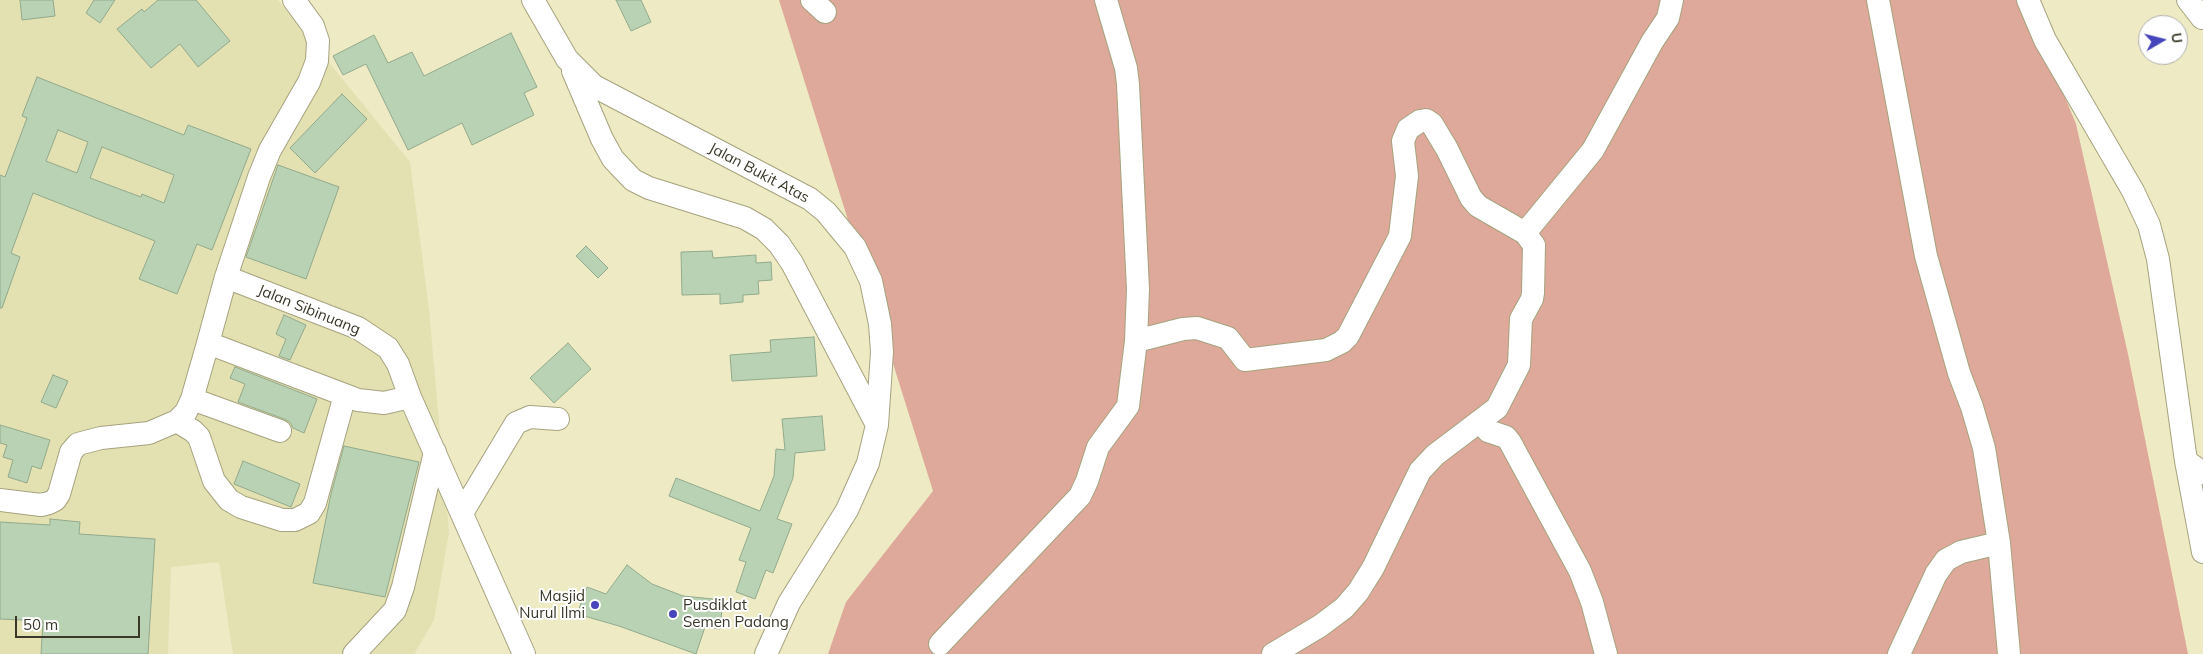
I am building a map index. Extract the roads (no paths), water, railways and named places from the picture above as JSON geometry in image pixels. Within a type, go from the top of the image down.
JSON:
[{"type":"street","points":[[0,500],[41,505],[49,503],[55,500],[59,494],[71,452],[78,444],[102,438],[150,433],[177,422],[186,412],[192,399],[226,277],[259,177],[270,150],[309,82],[317,61],[318,41],[313,26],[294,0]]},
{"type":"street","name":"Jalan Bukit Atas","points":[[533,0],[567,59],[594,86],[794,189],[821,208],[839,226],[855,247],[871,281],[876,302],[882,352],[877,425],[868,463],[847,510],[789,602],[766,654]]},
{"type":"street","points":[[940,644],[1080,496],[1098,447],[1128,406],[1136,341],[1138,289],[1128,84],[1122,52],[1106,0]]},
{"type":"street","points":[[1525,233],[1594,150],[1652,42],[1668,18],[1672,0]]},
{"type":"street","points":[[1878,0],[1926,256],[1959,373],[1972,407],[1984,448],[1999,543],[2009,654]]},
{"type":"street","points":[[2028,0],[2044,40],[2133,191],[2148,225],[2158,259],[2194,467],[2203,552]]},
{"type":"street","points":[[2188,0],[2202,18]]},
{"type":"street","points":[[567,59],[602,139],[613,158],[633,180],[649,188],[745,218],[764,229],[779,244],[877,425]]},
{"type":"street","points":[[1136,341],[1183,329],[1197,328],[1228,338],[1245,360],[1326,350],[1342,342],[1348,336],[1400,236],[1407,176],[1403,140],[1408,129],[1420,121],[1426,120],[1432,124],[1447,149],[1471,198],[1478,206],[1525,233],[1532,240],[1535,249],[1533,293],[1521,319],[1519,365],[1497,408],[1435,455],[1420,471],[1373,568],[1358,592],[1344,608],[1320,626],[1273,654]]},
{"type":"street","name":"Jalan Sibinuang","points":[[226,277],[358,328],[388,348],[398,364],[410,397],[524,654]]},
{"type":"street","points":[[208,343],[371,403],[384,403],[410,397]]},
{"type":"street","points":[[177,422],[193,430],[199,438],[214,481],[228,500],[241,507],[282,520],[294,520],[308,513],[315,503],[346,395]]},
{"type":"street","points":[[192,399],[280,432]]},
{"type":"street","points":[[462,513],[516,423],[530,417],[558,419]]},
{"type":"street","points":[[1480,422],[1488,431],[1506,437],[1510,442],[1580,571],[1592,602],[1606,654]]},
{"type":"street","points":[[354,654],[395,610],[403,587],[434,452]]},
{"type":"street","points":[[1899,654],[1936,574],[1946,560],[1961,552],[1999,543]]},
{"type":"place","name":"Masjid Nurul Ilmi","points":[[595,605]]},
{"type":"place","name":"Pusdiklat Semen Padang","points":[[673,614]]}]
